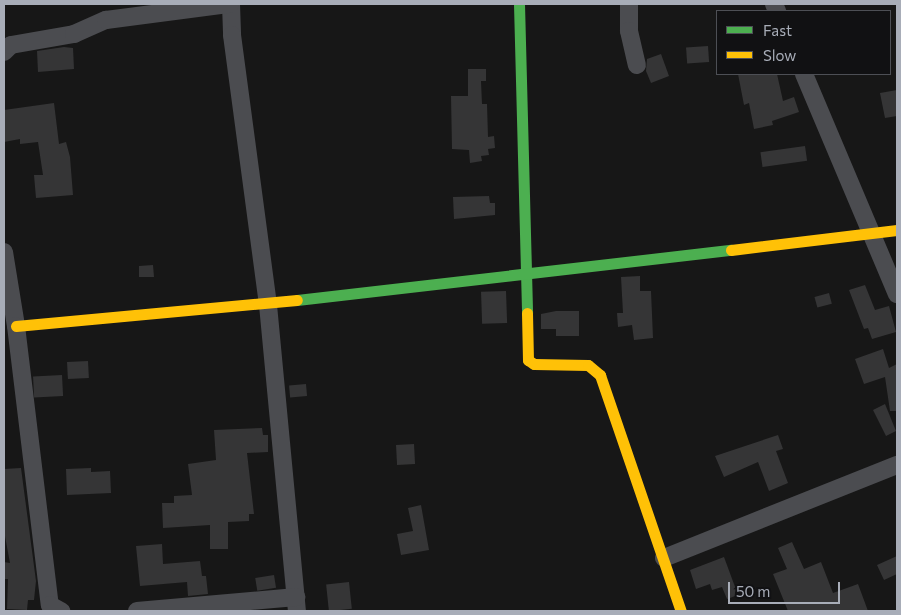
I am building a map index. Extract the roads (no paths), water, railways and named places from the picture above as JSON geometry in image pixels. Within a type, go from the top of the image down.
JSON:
[{"type":"street","points":[[4,52],[11,45],[74,34],[106,20],[230,4],[268,305],[297,604],[137,611]]},
{"type":"street","points":[[519,4],[524,274],[528,360],[534,364],[588,365],[600,375],[681,611]]},
{"type":"street","points":[[629,4],[629,31],[637,65]]},
{"type":"street","points":[[804,75],[897,294]]},
{"type":"street","points":[[16,326],[268,305],[897,230]]},
{"type":"street","points":[[4,252],[16,326],[50,604],[61,611]]},
{"type":"street","points":[[664,558],[897,465]]}]
